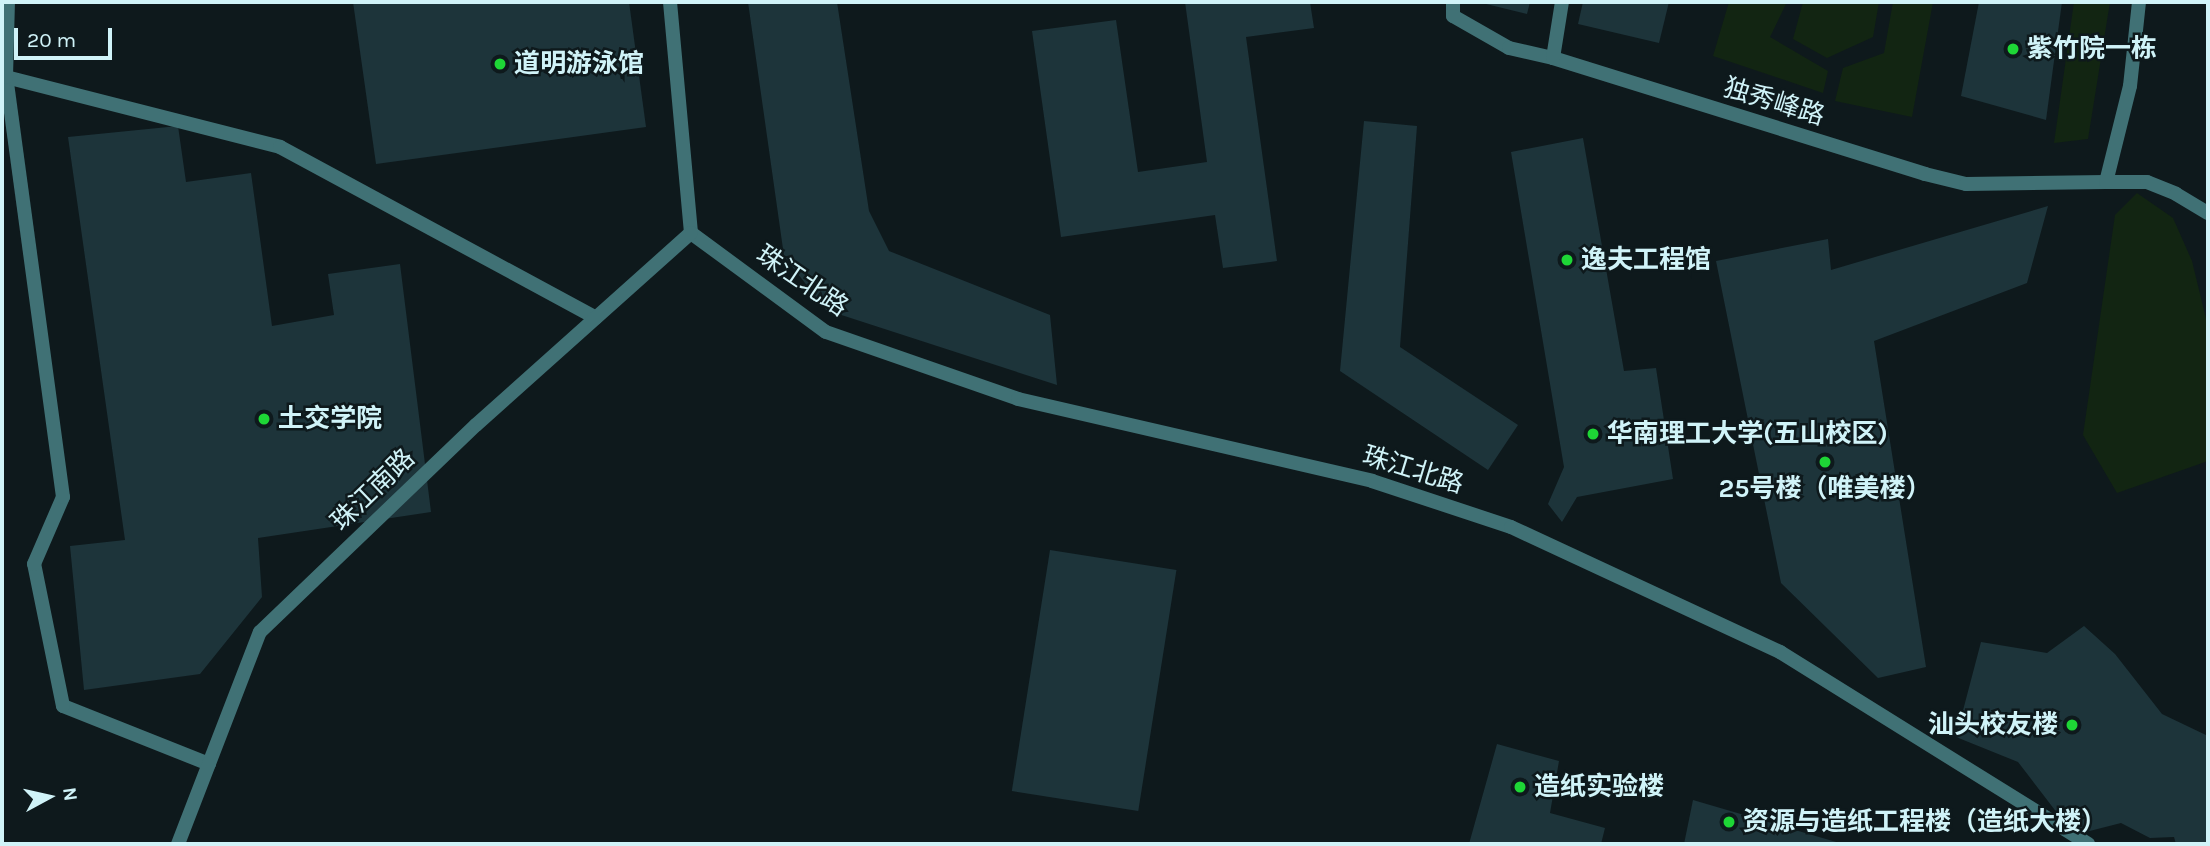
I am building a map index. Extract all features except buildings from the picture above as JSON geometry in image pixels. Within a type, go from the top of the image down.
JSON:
[{"type":"street","points":[[8,2],[6,77],[63,497],[34,564],[62,706],[209,764]]},
{"type":"street","points":[[670,2],[691,233]]},
{"type":"street","name":"独秀峰路","points":[[1453,2],[1453,16],[1509,48],[1553,58],[1775,129],[1966,184],[2147,182],[2176,194],[2208,213]]},
{"type":"street","points":[[1553,58],[1562,2]]},
{"type":"street","points":[[2106,182],[2130,86],[2139,2]]},
{"type":"street","points":[[6,77],[280,147],[596,318]]},
{"type":"street","name":"珠江南路","points":[[178,844],[260,632],[466,435],[691,233]]},
{"type":"street","name":"珠江北路","points":[[691,233],[826,332],[1018,399],[1372,481],[1511,527],[1780,652],[2088,844]]},
{"type":"green space","points":[[1729,2],[1787,2],[1770,37],[1828,71],[1823,93],[1713,56]]},
{"type":"green space","points":[[1803,2],[1879,2],[1873,37],[1827,58],[1793,39]]},
{"type":"green space","points":[[1893,2],[1933,2],[1912,117],[1835,101],[1843,68],[1884,53]]},
{"type":"green space","points":[[2074,2],[2110,2],[2088,139],[2054,143]]},
{"type":"green space","points":[[2137,193],[2173,218],[2192,261],[2208,327],[2208,461],[2117,493],[2083,435],[2115,215]]},
{"type":"place","name":"紫竹院一栋","points":[[2013,49]]},
{"type":"place","name":"道明游泳馆","points":[[500,64]]},
{"type":"place","name":"逸夫工程馆","points":[[1567,260]]},
{"type":"place","name":"土交学院","points":[[264,419]]},
{"type":"place","name":"华南理工大学(五山校区)","points":[[1593,434]]},
{"type":"place","name":"25号楼（唯美楼）","points":[[1825,462]]},
{"type":"place","name":"汕头校友楼","points":[[2072,725]]},
{"type":"place","name":"造纸实验楼","points":[[1520,787]]},
{"type":"place","name":"资源与造纸工程楼（造纸大楼）","points":[[1729,822]]}]
